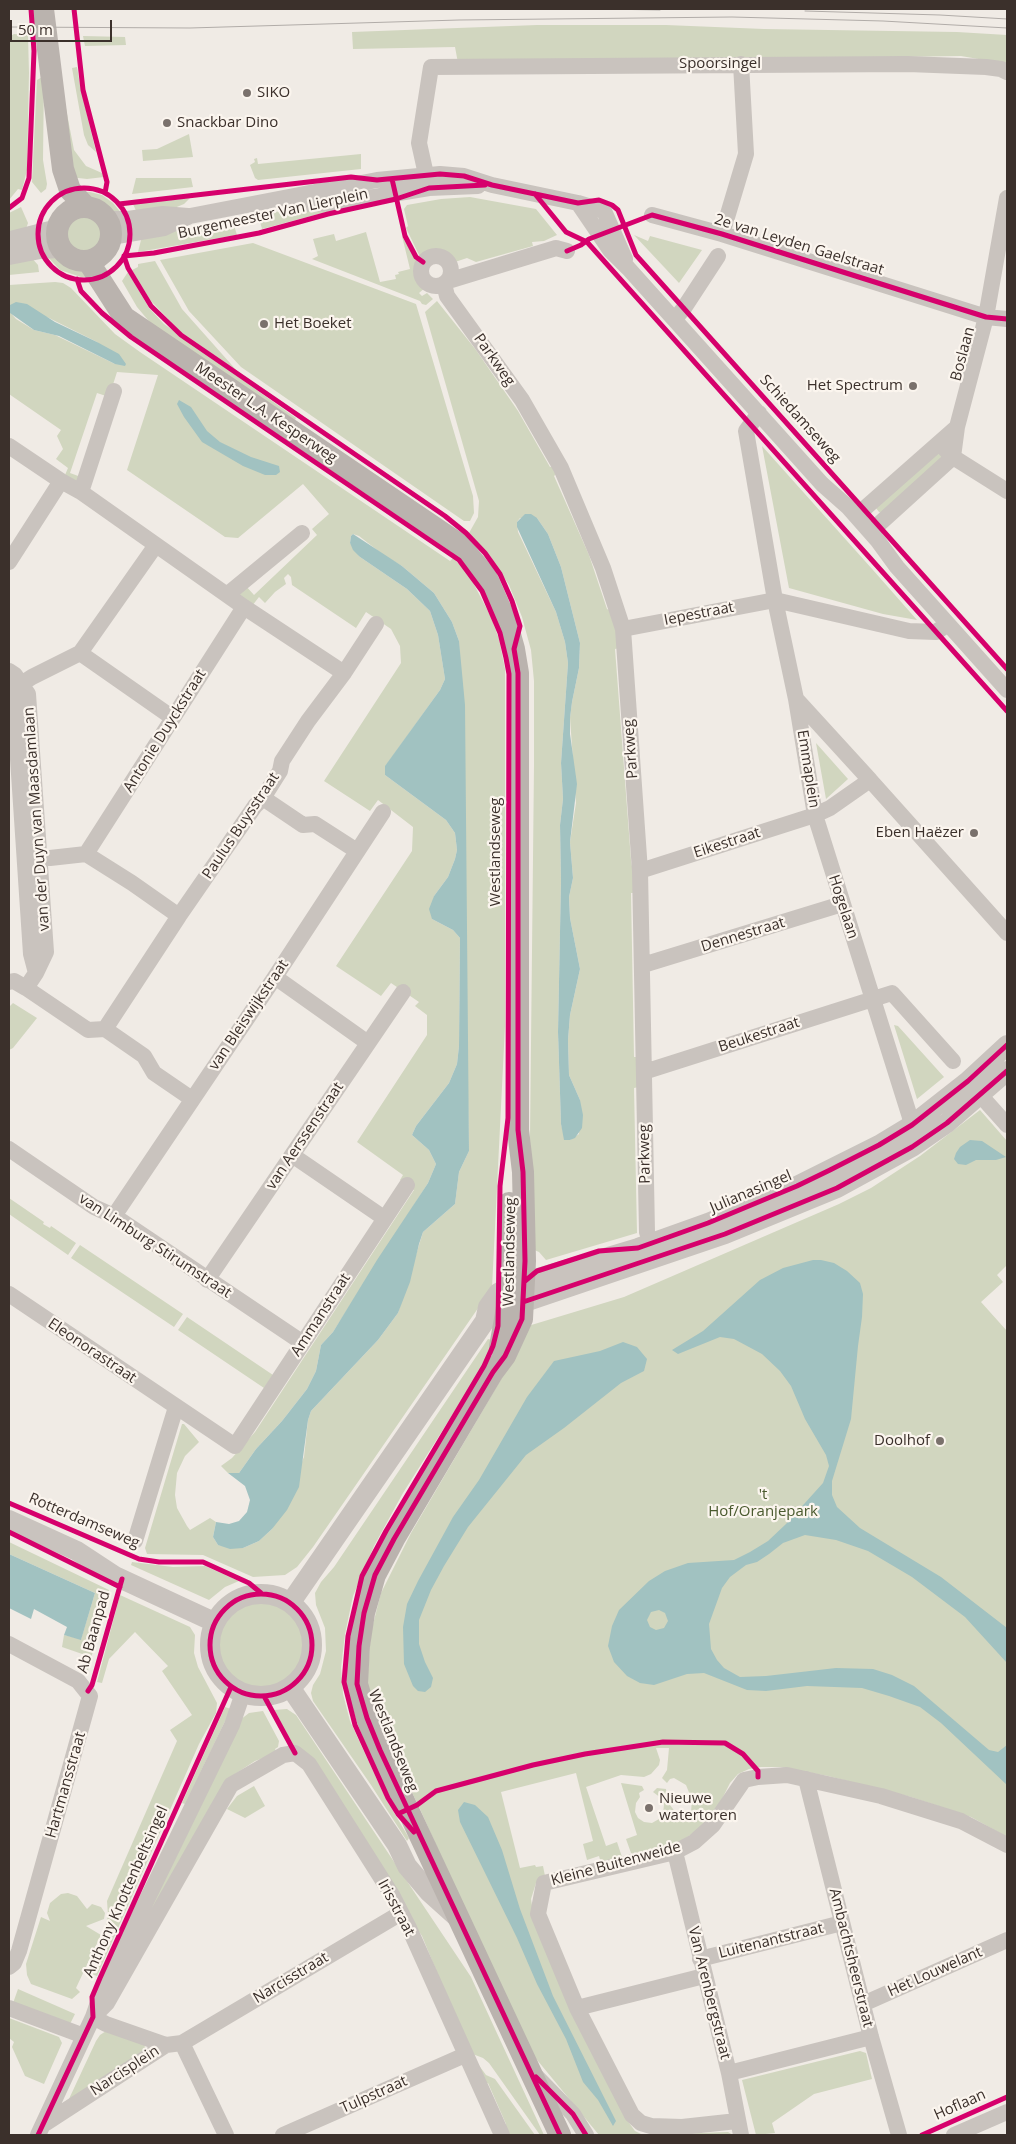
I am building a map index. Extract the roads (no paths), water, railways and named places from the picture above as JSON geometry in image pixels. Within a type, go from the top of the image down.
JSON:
[{"type":"main road","points":[[43,9],[63,168],[70,190],[86,207]]},
{"type":"main road","points":[[50,71],[48,138],[50,171],[61,231],[73,258],[103,241],[98,211],[86,207],[74,209],[61,231]]},
{"type":"main road","name":"Meester L.A. Kesperweg","points":[[103,241],[124,317],[459,544]]},
{"type":"main road","name":"Westlandseweg","points":[[459,544],[486,576],[497,598],[514,649],[518,673],[518,1130],[510,1165],[516,1295],[522,1319],[517,1334],[505,1356],[493,1372],[394,1539],[375,1575],[364,1613],[359,1646],[357,1684],[367,1718],[380,1750],[560,2135]]},
{"type":"street","points":[[722,234],[746,154],[741,64]]},
{"type":"street","name":"Spoorsingel","points":[[427,182],[419,143],[431,67],[908,64],[986,67],[1007,72]]},
{"type":"street","name":"Burgemeester Van Lierplein","points":[[103,241],[164,228],[190,216],[260,204],[376,180],[427,182]]},
{"type":"street","name":"Burgemeester Van Lierplein","points":[[372,197],[376,180]]},
{"type":"street","name":"Burgemeester Van Lierplein","points":[[260,204],[338,203],[372,197],[427,182]]},
{"type":"street","name":"Schiedamseweg","points":[[427,182],[492,185],[578,203],[604,211],[628,268],[822,484],[872,534],[942,628],[1007,690]]},
{"type":"street","name":"Boslaan","points":[[953,457],[957,427],[986,317],[1007,198]]},
{"type":"street","name":"2e van Leyden Gaelstraat","points":[[652,215],[722,234],[986,317],[1007,319]]},
{"type":"street","points":[[9,241],[61,231]]},
{"type":"street","points":[[9,255],[40,249],[61,231]]},
{"type":"street","name":"Parkweg","points":[[567,250],[556,248],[446,283],[447,296],[522,400],[561,468],[600,560],[622,629],[640,871],[647,1232],[653,1251]]},
{"type":"street","points":[[675,319],[718,256]]},
{"type":"street","points":[[81,492],[114,391]]},
{"type":"street","name":"Schiedamseweg","points":[[758,413],[746,431],[775,600]]},
{"type":"street","points":[[856,516],[957,427]]},
{"type":"street","points":[[939,442],[953,457],[1007,491]]},
{"type":"street","points":[[9,446],[81,492],[244,607],[344,673]]},
{"type":"street","points":[[872,534],[878,525],[953,457]]},
{"type":"street","points":[[9,562],[61,481]]},
{"type":"street","points":[[228,594],[302,533]]},
{"type":"street","points":[[14,688],[32,676],[80,654],[156,544]]},
{"type":"street","points":[[775,600],[909,630],[942,628]]},
{"type":"street","name":"Iepestraat","points":[[622,629],[775,600]]},
{"type":"street","name":"Emmaplein","points":[[775,600],[796,699],[815,815],[830,808],[870,780],[796,699]]},
{"type":"street","name":"Antonie Duyckstraat","points":[[86,854],[244,607]]},
{"type":"street","name":"Paulus Buysstraat","points":[[105,1029],[179,916],[255,806],[263,798],[280,771],[282,761],[376,624]]},
{"type":"street","points":[[80,654],[173,718]]},
{"type":"street","name":"van der Duyn van Maasdamlaan","points":[[9,671],[15,675],[14,688],[28,694],[30,713],[23,826],[32,857],[31,954],[36,973],[26,988]]},
{"type":"street","points":[[870,780],[1007,933]]},
{"type":"street","points":[[263,798],[303,825],[315,824],[357,851]]},
{"type":"street","name":"van Bleiswijkstraat","points":[[114,1216],[275,977],[383,812]]},
{"type":"street","name":"Eikestraat","points":[[640,871],[815,815]]},
{"type":"street","name":"Hogelaan","points":[[815,815],[842,904],[918,1132]]},
{"type":"street","points":[[32,857],[50,858],[86,854],[179,916]]},
{"type":"street","name":"Dennestraat","points":[[643,965],[842,904]]},
{"type":"street","points":[[275,977],[368,1043]]},
{"type":"street","points":[[9,982],[14,981],[26,988],[88,1030],[105,1029],[144,1056],[154,1073],[192,1099]]},
{"type":"street","name":"van Aerssenstraat","points":[[207,1280],[402,992]]},
{"type":"street","points":[[873,998],[892,993],[952,1061]]},
{"type":"street","name":"Beukestraat","points":[[644,1072],[873,998]]},
{"type":"street","points":[[974,1088],[1007,1045]]},
{"type":"street","points":[[974,1088],[1007,1071]]},
{"type":"street","points":[[974,1088],[1007,1125]]},
{"type":"street","name":"Julianasingel","points":[[516,1295],[653,1251],[708,1223],[798,1186],[879,1145],[918,1132],[974,1088]]},
{"type":"street","name":"van Limburg Stirumstraat","points":[[9,1149],[94,1207],[114,1216],[303,1343]]},
{"type":"street","points":[[292,1155],[384,1218]]},
{"type":"street","name":"Ammanstraat","points":[[234,1446],[384,1218],[408,1185]]},
{"type":"street","name":"Eleonorastraat","points":[[9,1294],[234,1446]]},
{"type":"street","name":"Westlandseweg","points":[[291,1602],[485,1321],[516,1295]]},
{"type":"street","points":[[135,1541],[176,1407]]},
{"type":"street","name":"Rotterdamseweg","points":[[9,1520],[77,1551],[114,1576],[218,1616]]},
{"type":"street","points":[[261,1593],[276,1595],[291,1602],[306,1619],[312,1640],[310,1662],[304,1672],[290,1687],[281,1692],[264,1696],[243,1693],[222,1679],[211,1659],[210,1635],[218,1616],[234,1600],[247,1595],[261,1593]]},
{"type":"street","name":"Hartmansstraat","points":[[9,1644],[78,1681],[90,1696],[18,1952],[14,1963],[9,1966]]},
{"type":"street","name":"Westlandseweg","points":[[290,1687],[397,1845],[407,1866],[429,1892],[460,1920]]},
{"type":"street","name":"Anthony Knottenbeltsingel","points":[[41,2130],[93,2017],[101,1994],[232,1726],[243,1693]]},
{"type":"street","name":"Anthony Knottenbeltsingel","points":[[93,2017],[107,2003],[230,1785],[283,1755],[295,1753]]},
{"type":"street","name":"Irisstraat","points":[[295,1753],[308,1764],[392,1895],[502,2135]]},
{"type":"street","name":"Kleine Buitenweide","points":[[739,2128],[651,2126],[641,2123],[632,2115],[578,2008],[538,1914],[544,1883],[675,1852],[694,1842],[713,1825],[744,1780],[758,1777],[787,1776],[880,1796],[961,1821],[1007,1845]]},
{"type":"street","name":"Ambachtsheerstraat","points":[[806,1779],[871,2037],[899,2135]]},
{"type":"street","name":"Westlandseweg","points":[[397,1845],[442,1881]]},
{"type":"street","name":"Van Arenbergstraat","points":[[675,1852],[728,2073],[739,2128]]},
{"type":"street","name":"Narcisstraat","points":[[174,2044],[401,1913]]},
{"type":"street","name":"Luitenantstraat","points":[[700,1958],[842,1923]]},
{"type":"street","name":"Het Louwelant","points":[[863,2004],[1007,1940]]},
{"type":"street","points":[[578,2008],[704,1976]]},
{"type":"street","points":[[9,2008],[84,2036]]},
{"type":"street","name":"Narcisplein","points":[[93,2017],[106,2024],[174,2044]]},
{"type":"street","points":[[728,2073],[871,2037]]},
{"type":"street","points":[[174,2044],[226,2135]]},
{"type":"street","name":"Narcisplein","points":[[41,2130],[174,2044]]},
{"type":"street","name":"Tulpstraat","points":[[283,2135],[465,2055]]},
{"type":"street","points":[[531,2072],[573,2114],[584,2132]]},
{"type":"street","points":[[546,2105],[565,2122],[584,2132]]},
{"type":"street","name":"Hoflaan","points":[[954,2135],[1007,2112]]},
{"type":"water","points":[[16,302],[27,304],[55,322],[119,354],[126,364],[125,366],[115,364],[59,336],[34,330],[10,313],[10,305]]},
{"type":"water","points":[[179,400],[191,407],[207,431],[220,442],[251,457],[279,466],[280,472],[276,475],[265,475],[243,466],[202,442],[184,417],[177,404]]},
{"type":"water","points":[[525,514],[531,514],[537,518],[548,534],[561,567],[580,643],[579,668],[570,718],[570,734],[577,784],[570,842],[573,878],[569,897],[570,918],[580,969],[570,1015],[568,1040],[569,1075],[580,1100],[583,1115],[582,1128],[575,1138],[570,1140],[564,1140],[561,1124],[558,1032],[561,881],[560,825],[563,799],[561,763],[568,663],[565,642],[556,612],[517,527],[517,522]]},
{"type":"water","points":[[353,534],[402,566],[434,593],[452,622],[459,641],[465,705],[469,1151],[459,1172],[455,1204],[423,1232],[410,1282],[398,1313],[378,1340],[311,1411],[308,1420],[299,1487],[287,1510],[272,1529],[259,1541],[243,1548],[230,1549],[218,1545],[213,1537],[216,1522],[229,1524],[239,1521],[247,1512],[250,1500],[245,1486],[228,1473],[239,1473],[256,1449],[282,1421],[307,1389],[316,1371],[321,1345],[333,1332],[377,1260],[428,1183],[436,1164],[429,1150],[412,1135],[416,1126],[449,1083],[457,1064],[459,1046],[460,938],[453,930],[432,919],[429,909],[434,896],[448,877],[455,859],[457,850],[455,833],[446,820],[385,775],[385,766],[440,690],[445,679],[438,635],[430,611],[407,589],[360,557],[353,550],[350,543]]},
{"type":"water","points":[[970,1140],[982,1141],[1006,1157],[996,1160],[976,1160],[966,1165],[958,1164],[954,1159],[956,1153],[960,1147]]},
{"type":"water","points":[[813,1260],[834,1263],[847,1271],[860,1283],[863,1294],[851,1419],[832,1481],[832,1495],[837,1507],[860,1528],[941,1577],[1007,1628],[1007,1663],[965,1617],[912,1577],[868,1551],[836,1540],[805,1535],[783,1543],[757,1562],[746,1565],[730,1577],[722,1588],[709,1624],[711,1649],[724,1668],[740,1677],[836,1668],[873,1669],[892,1675],[914,1686],[989,1750],[998,1752],[1007,1745],[1007,1785],[941,1723],[920,1707],[889,1696],[862,1688],[807,1686],[766,1691],[747,1690],[704,1673],[687,1674],[654,1685],[640,1683],[627,1676],[614,1662],[608,1646],[612,1626],[619,1610],[649,1581],[665,1571],[688,1563],[734,1560],[750,1552],[768,1541],[786,1524],[823,1483],[829,1466],[826,1455],[805,1419],[791,1386],[780,1371],[762,1354],[734,1339],[720,1337],[678,1354],[672,1350],[703,1331],[760,1280],[783,1268]],"holes":[[[659,1610],[665,1613],[668,1621],[664,1628],[656,1630],[650,1627],[647,1620],[651,1612]]]},
{"type":"water","points":[[623,1342],[637,1347],[647,1359],[644,1371],[621,1383],[526,1455],[468,1527],[444,1566],[431,1590],[419,1620],[419,1644],[433,1678],[431,1687],[425,1692],[418,1691],[413,1686],[404,1664],[403,1627],[407,1604],[453,1517],[479,1480],[527,1397],[554,1361],[600,1351]]},
{"type":"water","points":[[9,1554],[95,1593],[81,1640],[64,1635],[67,1627],[34,1609],[31,1619],[9,1608]]},
{"type":"water","points":[[464,1802],[475,1805],[488,1817],[502,1850],[520,1909],[553,1996],[616,2121],[613,2126],[598,2100],[583,2082],[566,2039],[537,1984],[517,1938],[460,1822],[458,1810]]},
{"type":"tram line","points":[[602,9],[660,10]]},
{"type":"tram line","points":[[805,11],[1007,19]]},
{"type":"tram line","points":[[9,27],[190,28],[459,20],[732,17],[883,21],[1007,28]]},
{"type":"place","name":"SIKO","points":[[247,93]]},
{"type":"place","name":"Snackbar Dino","points":[[167,123]]},
{"type":"place","name":"Het Boeket","points":[[264,324]]},
{"type":"place","name":"Het Spectrum","points":[[913,386]]},
{"type":"place","name":"Eben Haëzer","points":[[974,833]]},
{"type":"place","name":"Doolhof","points":[[940,1441]]},
{"type":"place","name":"Nieuwe watertoren","points":[[649,1808]]},
{"type":"park label","name":"'t Hof/Oranjepark","points":[[763,1504]]}]
